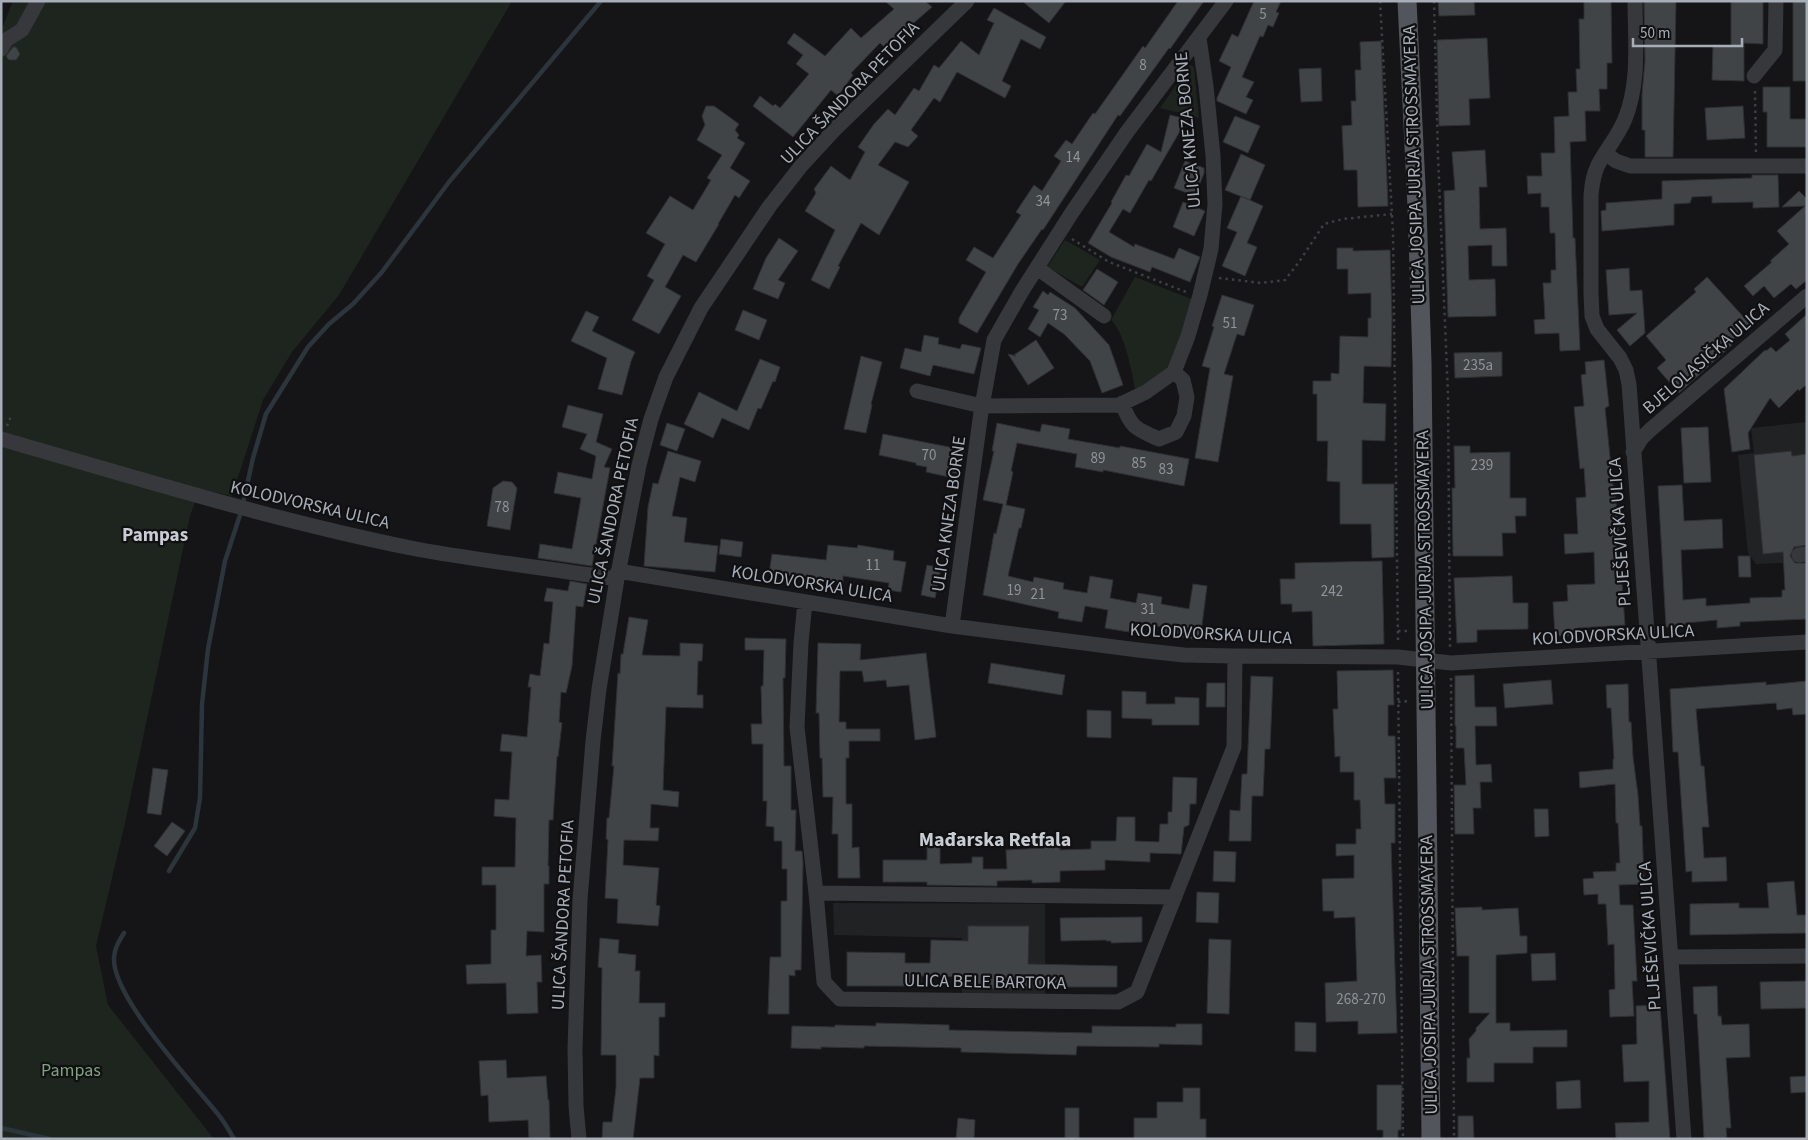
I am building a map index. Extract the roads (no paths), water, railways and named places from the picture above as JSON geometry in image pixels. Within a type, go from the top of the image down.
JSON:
[{"type":"main road","name":"ULICA JOSIPA JURJA STROSSMAYERA","points":[[1407,1],[1422,362],[1431,1139]]},
{"type":"street","points":[[1,49],[6,40],[22,30],[38,1]]},
{"type":"street","name":"ULICA ŠANDORA PETOFIA","points":[[580,1139],[576,1106],[575,1048],[580,900],[598,697],[618,575],[650,419],[666,377],[701,308],[769,207],[801,166],[836,128],[967,1]]},
{"type":"street","name":"ULICA KNEZA BORNE","points":[[952,626],[982,406],[994,340],[1060,231],[1127,132],[1226,1]]},
{"type":"street","name":"PLJEŠEVIČKA ULICA","points":[[1635,1],[1635,73],[1633,95],[1624,121],[1597,166],[1592,179],[1591,293],[1592,316],[1597,329],[1620,358],[1626,370],[1629,384],[1684,1139]]},
{"type":"street","points":[[1754,76],[1776,50],[1776,1]]},
{"type":"street","name":"ULICA KNEZA BORNE","points":[[1174,372],[1200,297],[1211,249],[1216,204],[1207,96],[1199,38]]},
{"type":"street","points":[[1605,153],[1616,161],[1630,166],[1807,166]]},
{"type":"street","points":[[1037,268],[1104,316]]},
{"type":"street","name":"BJELOLASIČKA ULICA","points":[[1633,452],[1650,430],[1807,296]]},
{"type":"street","points":[[917,391],[982,406],[1119,405],[1122,403],[1146,392],[1174,372],[1184,380],[1186,397],[1184,416],[1176,432],[1159,439],[1137,430],[1129,420],[1122,403]]},
{"type":"street","name":"KOLODVORSKA ULICA","points":[[1,439],[239,508],[410,548],[498,563],[581,573],[618,575],[806,602],[952,626],[1138,650],[1184,655],[1398,657],[1451,662],[1807,642]]},
{"type":"street","name":"ULICA BELE BARTOKA","points":[[806,602],[801,643],[796,727],[816,892],[824,982],[840,999],[1118,1002],[1137,992],[1234,747],[1235,656]]},
{"type":"street","points":[[816,892],[1175,896]]},
{"type":"street","points":[[1671,957],[1807,956]]},
{"type":"waterway","points":[[244,499],[253,458],[266,414],[308,347],[329,324],[353,304],[382,272],[449,182],[601,1]]},
{"type":"waterway","points":[[169,871],[195,828],[200,798],[202,704],[208,649],[225,561],[240,515]]},
{"type":"waterway","points":[[124,933],[116,948],[114,958],[117,975],[126,994],[155,1038],[220,1116],[234,1139]]},
{"type":"waterway","points":[[1,1128],[50,1139]]},
{"type":"district","name":"Pampas","points":[[155,535]]},
{"type":"district","name":"Mađarska Retfala","points":[[995,840]]}]
